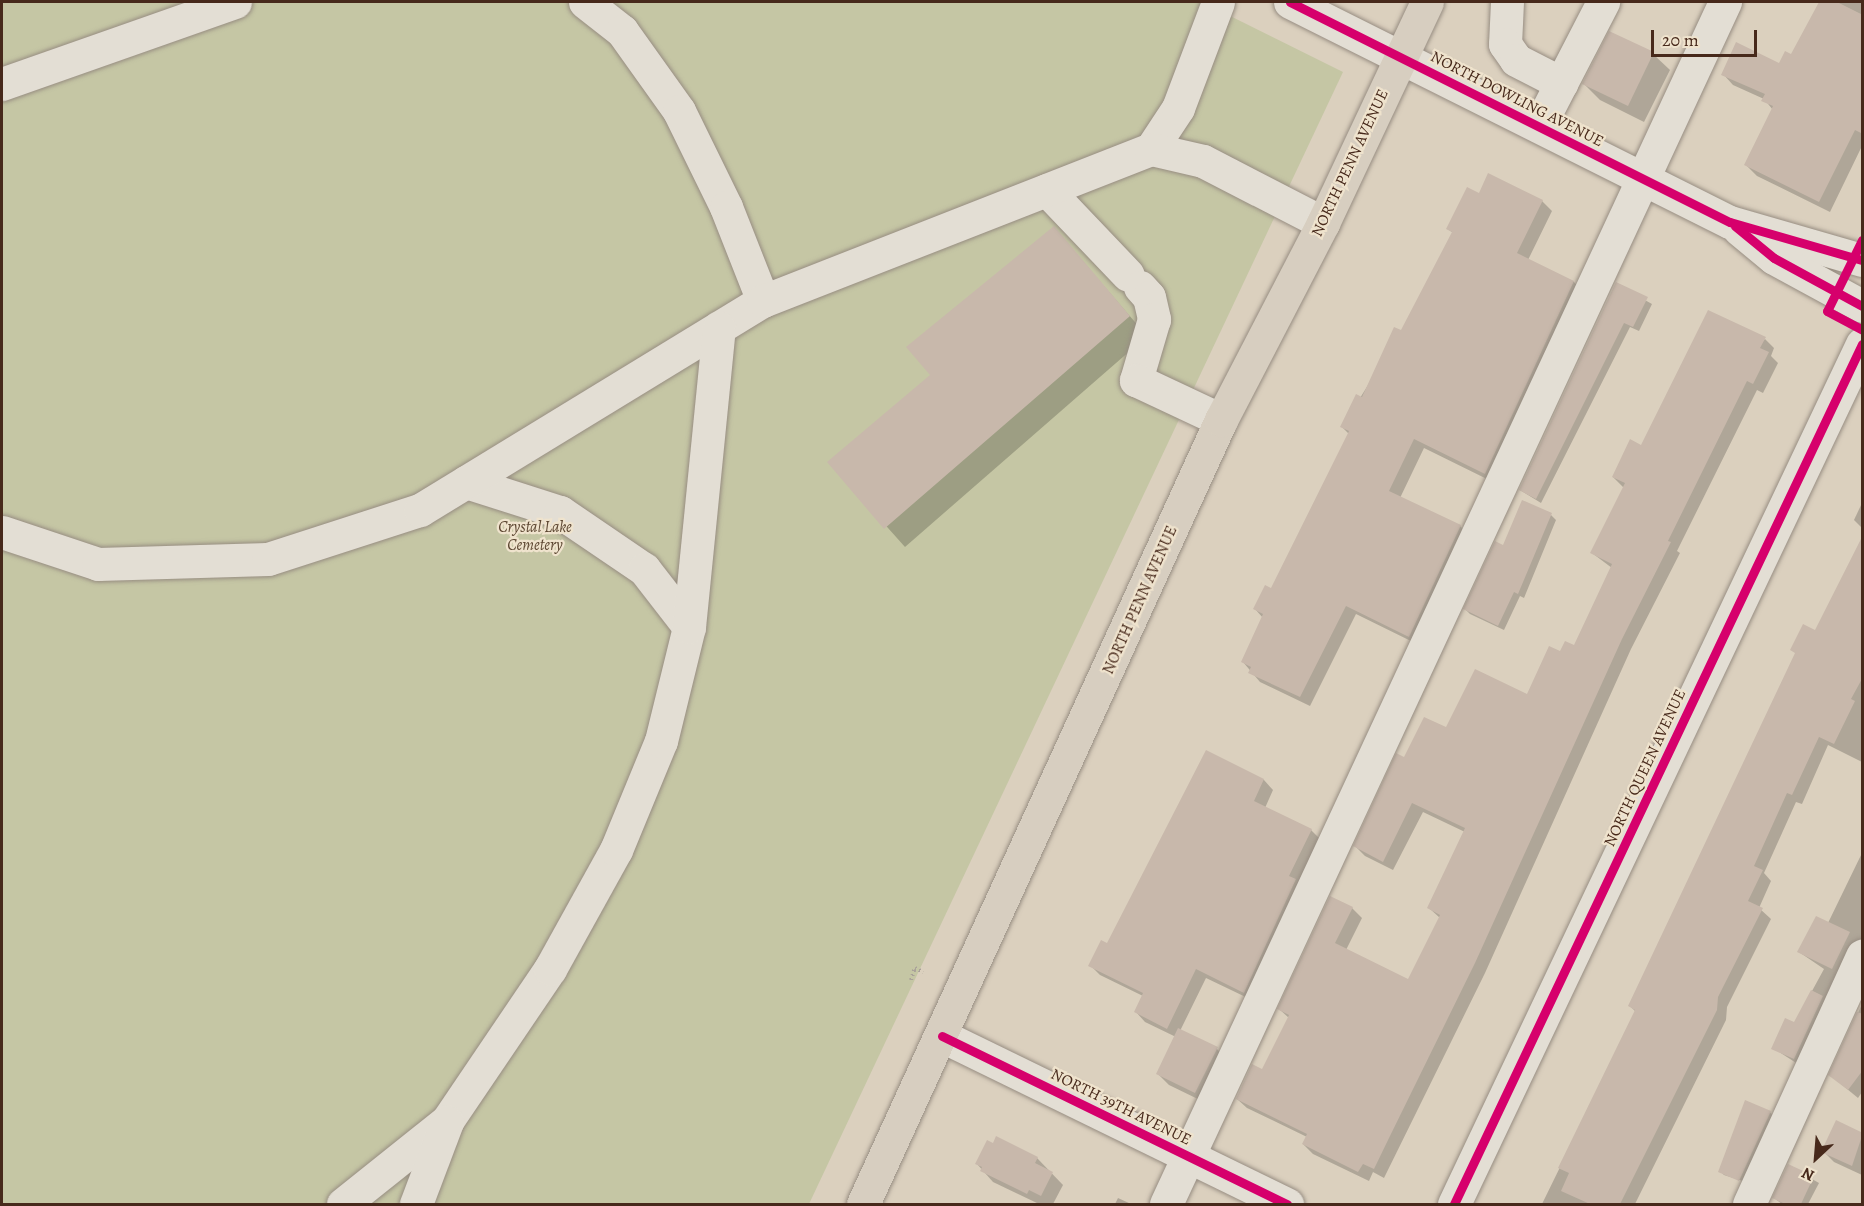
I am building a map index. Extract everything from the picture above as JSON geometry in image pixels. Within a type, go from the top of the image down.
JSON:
[{"type":"main road","name":"NORTH PENN AVENUE","points":[[863,1204],[942,1036],[1221,420],[1323,223],[1400,56],[1428,2]]},
{"type":"street","points":[[2,84],[235,2]]},
{"type":"street","points":[[585,2],[622,31],[679,111],[726,207],[763,302]]},
{"type":"street","points":[[1151,149],[1178,108],[1218,2]]},
{"type":"street","name":"NORTH DOWLING AVENUE","points":[[1290,2],[1730,222],[1863,260]]},
{"type":"street","points":[[1507,2],[1505,44],[1516,60],[1561,83]]},
{"type":"street","points":[[1539,126],[1603,2]]},
{"type":"street","points":[[1166,1204],[1725,2]]},
{"type":"street","points":[[2,532],[98,564],[268,560],[420,510],[763,302],[1151,149],[1203,161],[1323,223]]},
{"type":"street","points":[[1047,190],[1149,297],[1154,319],[1136,380],[1221,420]]},
{"type":"street","name":"NORTH DOWLING AVENUE","points":[[1730,222],[1774,258],[1863,306]]},
{"type":"street","points":[[416,1204],[447,1121],[550,969],[616,849],[661,741],[689,627],[719,328]]},
{"type":"street","name":"NORTH QUEEN AVENUE","points":[[1454,1204],[1863,344]]},
{"type":"street","points":[[466,482],[560,512],[644,569],[689,627]]},
{"type":"street","points":[[1749,1204],[1863,956]]},
{"type":"street","name":"NORTH 39TH AVENUE","points":[[942,1036],[1287,1204]]},
{"type":"street","points":[[344,1204],[447,1121]]},
{"type":"path","points":[[910,980],[915,968],[923,972]]},
{"type":"green space","name":"Crystal Lake Cemetery","points":[[2,2],[1202,2],[1343,72],[809,1204],[2,1204]]},
{"type":"building","points":[[1819,2],[1837,2],[1863,15],[1863,134],[1855,130],[1819,202],[1744,165],[1773,106],[1761,101],[1765,94],[1721,75],[1736,42],[1779,63],[1785,51],[1791,54]]},
{"type":"building","points":[[1609,31],[1654,52],[1628,106],[1582,84]]},
{"type":"building","points":[[1488,173],[1543,200],[1517,253],[1574,281],[1485,474],[1414,439],[1389,491],[1461,525],[1409,637],[1346,606],[1300,697],[1248,673],[1251,667],[1241,662],[1263,614],[1253,609],[1265,585],[1271,588],[1349,431],[1340,427],[1356,394],[1362,397],[1394,327],[1401,330],[1452,232],[1446,229],[1467,187],[1479,193]]},
{"type":"building","points":[[1054,226],[1130,316],[884,529],[827,462],[930,375],[906,347]]},
{"type":"building","points":[[1616,282],[1648,297],[1633,327],[1624,323],[1536,499],[1519,490]]},
{"type":"building","points":[[1708,310],[1766,337],[1760,348],[1769,352],[1753,384],[1747,381],[1668,541],[1671,542],[1622,639],[1475,963],[1374,1169],[1363,1164],[1358,1172],[1302,1144],[1307,1134],[1236,1099],[1252,1064],[1262,1069],[1289,1015],[1277,1009],[1330,896],[1353,907],[1335,943],[1408,979],[1440,915],[1427,908],[1465,828],[1412,803],[1383,862],[1353,846],[1396,753],[1404,757],[1424,717],[1446,727],[1475,669],[1527,694],[1549,646],[1560,651],[1565,641],[1574,645],[1612,564],[1590,553],[1625,483],[1612,477],[1630,439],[1641,445]]},
{"type":"building","points":[[1522,500],[1552,513],[1518,594],[1514,592],[1498,626],[1463,609],[1495,541],[1503,545]]},
{"type":"building","points":[[1863,535],[1863,677],[1851,699],[1855,701],[1834,744],[1819,737],[1792,795],[1787,793],[1754,866],[1763,870],[1748,901],[1763,908],[1718,997],[1717,1010],[1620,1204],[1590,1204],[1561,1191],[1569,1173],[1558,1168],[1635,1010],[1628,1006],[1795,653],[1790,650],[1803,624],[1815,630]]},
{"type":"building","points":[[1206,750],[1264,779],[1254,801],[1312,829],[1289,876],[1296,879],[1244,993],[1196,969],[1167,1029],[1134,1012],[1143,993],[1088,966],[1101,940],[1107,943]]},
{"type":"building","points":[[1816,916],[1850,932],[1832,969],[1797,952]]},
{"type":"building","points":[[1811,990],[1823,996],[1794,1059],[1771,1049],[1785,1018],[1794,1022]]},
{"type":"building","points":[[1857,1012],[1863,1014],[1863,1070],[1848,1090],[1828,1075]]},
{"type":"building","points":[[1178,1028],[1218,1047],[1195,1093],[1156,1074]]},
{"type":"building","points":[[1745,1100],[1771,1111],[1739,1181],[1718,1172]]},
{"type":"building","points":[[1836,1120],[1863,1133],[1852,1166],[1821,1152]]},
{"type":"building","points":[[996,1136],[1038,1157],[1035,1163],[1053,1172],[1041,1196],[1029,1190],[1027,1194],[980,1171],[982,1167],[975,1164],[987,1140],[993,1143]]},
{"type":"building","points":[[1788,1164],[1814,1176],[1801,1204],[1785,1204],[1772,1198]]},
{"type":"cycle path","points":[[1290,2],[1730,222],[1862,260]]},
{"type":"cycle path","points":[[1735,226],[1774,258],[1862,306]]},
{"type":"cycle path","points":[[1862,240],[1827,311],[1862,330]]},
{"type":"cycle path","points":[[1454,1204],[1862,344]]},
{"type":"cycle path","points":[[942,1036],[1287,1204]]}]
